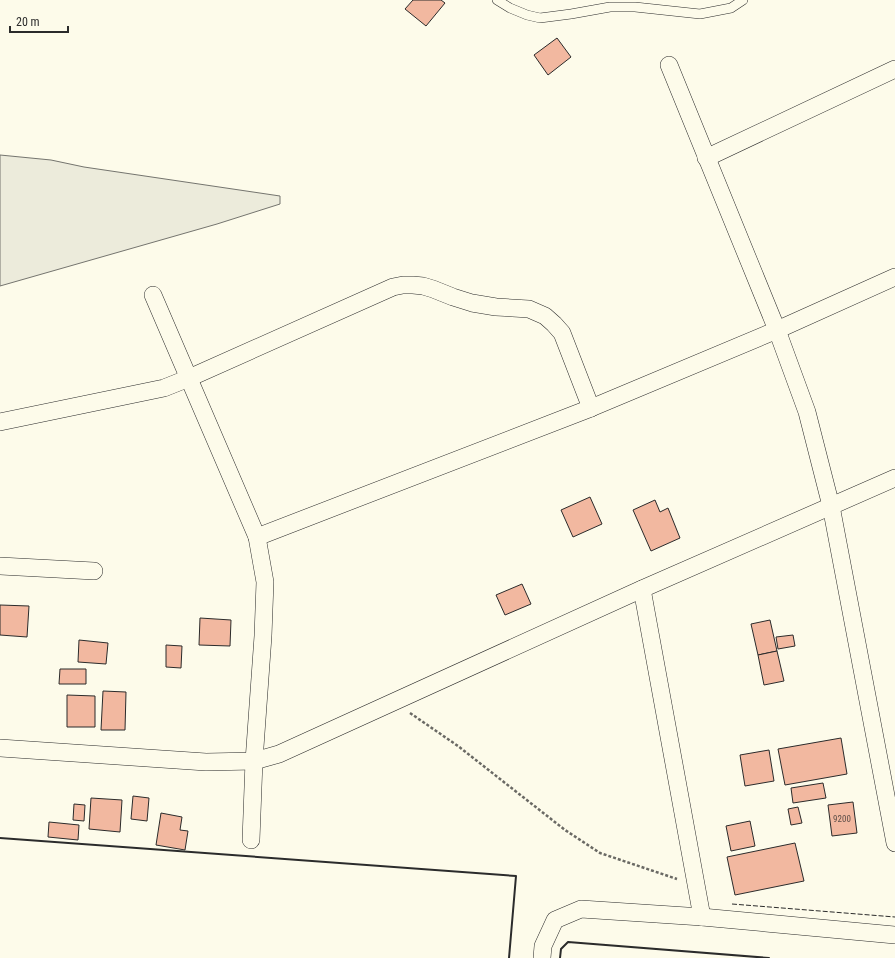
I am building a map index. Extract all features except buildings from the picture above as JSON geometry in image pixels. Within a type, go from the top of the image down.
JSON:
[{"type":"street","points":[[668,65],[777,330],[807,412],[831,506],[895,843]]},
{"type":"street","points":[[706,158],[895,69]]},
{"type":"street","points":[[257,537],[591,408],[777,330],[895,277]]},
{"type":"street","points":[[0,422],[164,388],[393,287],[403,285],[423,286],[472,303],[496,307],[528,309],[545,316],[562,333],[591,408]]},
{"type":"street","points":[[153,295],[257,537],[265,582],[254,761],[251,840]]},
{"type":"street","points":[[0,748],[206,762],[254,761],[279,754],[642,589],[895,478]]},
{"type":"street","points":[[0,566],[94,571]]},
{"type":"street","points":[[642,589],[702,917]]},
{"type":"street","points":[[542,958],[543,946],[555,920],[581,909],[702,917],[895,935]]},
{"type":"lane","points":[[497,0],[510,8],[527,15],[540,18],[571,14],[610,6],[635,7],[700,14],[731,8],[743,0]]},
{"type":"path","points":[[394,702],[458,746],[565,830],[600,853],[676,879],[695,882]]},
{"type":"shaded area","points":[[0,155],[51,160],[84,167],[280,196],[280,204],[217,224],[0,286]]},
{"type":"fence","points":[[732,904],[895,917]]},
{"type":"wall","points":[[0,838],[516,876],[509,958]]},
{"type":"wall","points":[[560,958],[561,949],[568,942],[769,958]]}]
